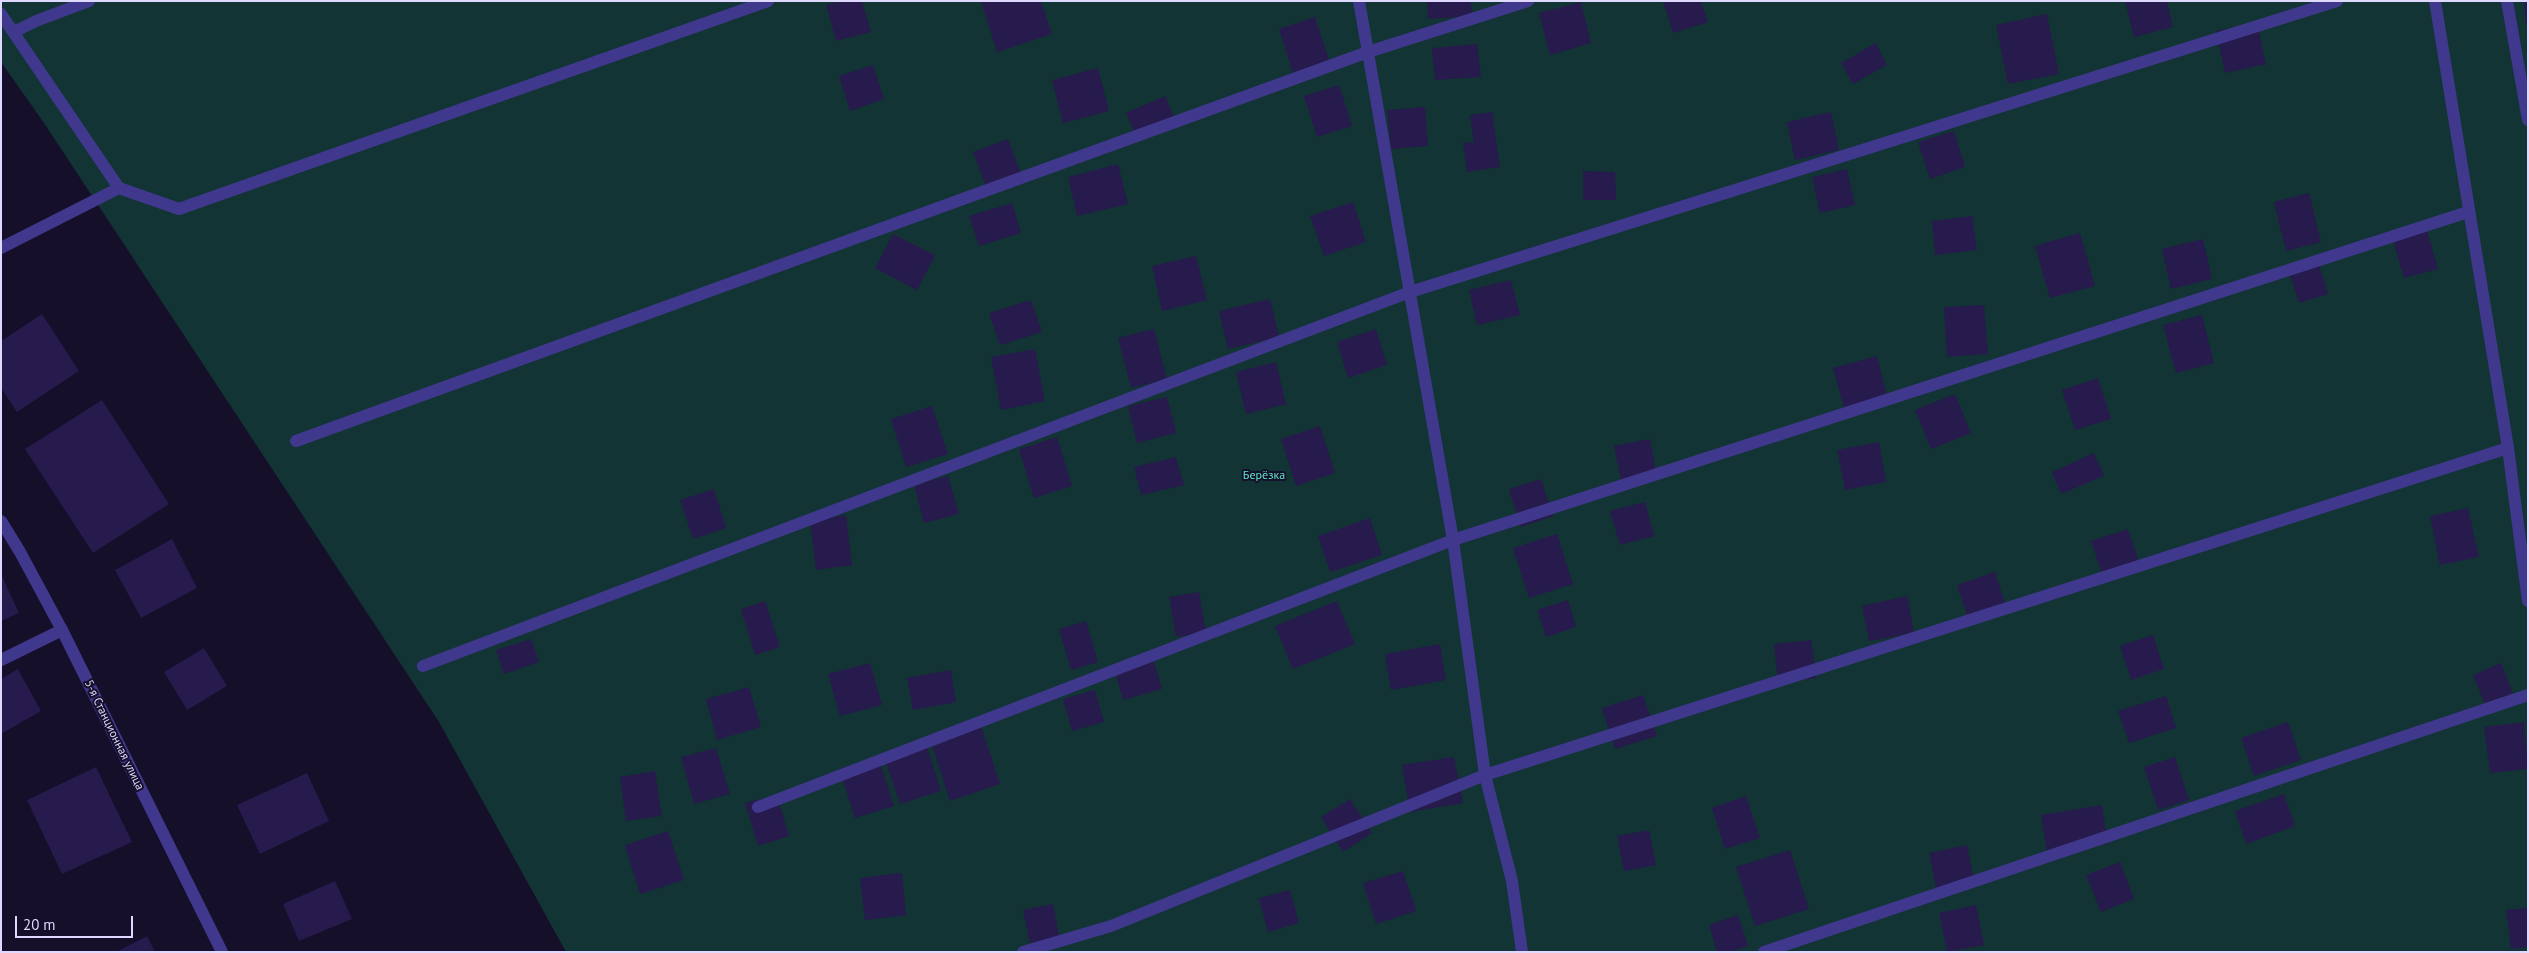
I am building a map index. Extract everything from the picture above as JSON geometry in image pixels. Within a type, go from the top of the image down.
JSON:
[{"type":"street","points":[[14,32],[36,21],[89,1]]},
{"type":"street","points":[[1,14],[119,188],[179,209],[768,1]]},
{"type":"street","points":[[1359,1],[1453,540],[1485,775],[1512,881],[1522,952]]},
{"type":"street","points":[[296,441],[1368,52],[1528,1]]},
{"type":"street","points":[[423,666],[1410,292],[2337,1]]},
{"type":"street","points":[[2435,1],[2508,448],[2528,601]]},
{"type":"street","points":[[2507,1],[2528,120]]},
{"type":"street","points":[[1,248],[119,188]]},
{"type":"street","points":[[758,807],[1453,540],[2468,212]]},
{"type":"street","points":[[1024,952],[1111,926],[1485,775],[2508,448]]},
{"type":"street","name":"5-я Станционная улица","points":[[1,521],[62,630],[222,952]]},
{"type":"street","points":[[1,660],[62,630]]},
{"type":"street","points":[[1764,952],[2528,695]]},
{"type":"green space","name":"Берёзка","points":[[1,1],[2528,1],[2528,952],[566,952],[439,722],[44,123],[1,62]]},
{"type":"building","points":[[842,1],[862,1],[871,32],[836,41],[826,5]]},
{"type":"building","points":[[981,1],[1041,1],[1052,34],[997,52]]},
{"type":"building","points":[[1427,1],[1471,1],[1472,16],[1428,19]]},
{"type":"building","points":[[1663,1],[1701,1],[1708,22],[1673,33]]},
{"type":"building","points":[[2125,1],[2167,1],[2173,27],[2134,37]]},
{"type":"building","points":[[2524,1],[2528,1],[2528,24],[2526,24]]},
{"type":"building","points":[[1581,2],[1591,43],[1550,55],[1539,13]]},
{"type":"building","points":[[2047,14],[2059,74],[2008,84],[1996,25]]},
{"type":"building","points":[[1315,17],[1329,60],[1293,73],[1279,29]]},
{"type":"building","points":[[2257,23],[2266,64],[2225,73],[2216,31]]},
{"type":"building","points":[[1876,43],[1887,65],[1853,84],[1841,63]]},
{"type":"building","points":[[1477,44],[1481,77],[1435,80],[1432,48]]},
{"type":"building","points":[[873,65],[884,99],[850,111],[839,76]]},
{"type":"building","points":[[1098,68],[1109,111],[1063,123],[1052,80]]},
{"type":"building","points":[[1339,85],[1352,126],[1317,137],[1304,96]]},
{"type":"building","points":[[1165,96],[1177,124],[1138,141],[1126,113]]},
{"type":"building","points":[[1425,107],[1428,146],[1391,149],[1387,110]]},
{"type":"building","points":[[1492,112],[1500,167],[1467,172],[1463,143],[1474,142],[1470,115]]},
{"type":"building","points":[[1831,112],[1839,150],[1795,160],[1787,122]]},
{"type":"building","points":[[1954,131],[1965,167],[1930,179],[1918,142]]},
{"type":"building","points":[[1008,139],[1021,174],[986,187],[973,152]]},
{"type":"building","points":[[1118,164],[1128,204],[1077,216],[1068,177]]},
{"type":"building","points":[[1847,169],[1855,205],[1820,213],[1812,177]]},
{"type":"building","points":[[1583,171],[1615,172],[1616,200],[1583,200]]},
{"type":"building","points":[[2309,193],[2321,242],[2286,251],[2274,202]]},
{"type":"building","points":[[1353,202],[1366,242],[1324,256],[1310,216]]},
{"type":"building","points":[[1012,203],[1021,233],[979,246],[969,216]]},
{"type":"building","points":[[1972,216],[1977,250],[1935,255],[1932,221]]},
{"type":"building","points":[[2426,227],[2438,269],[2404,278],[2392,237]]},
{"type":"building","points":[[2080,233],[2095,286],[2050,298],[2035,246]]},
{"type":"building","points":[[893,234],[935,255],[917,290],[875,268]]},
{"type":"building","points":[[2203,239],[2212,279],[2171,289],[2162,249]]},
{"type":"building","points":[[1196,256],[1207,300],[1162,311],[1152,266]]},
{"type":"building","points":[[2318,262],[2328,294],[2299,303],[2289,272]]},
{"type":"building","points":[[1511,280],[1520,315],[1477,325],[1469,290]]},
{"type":"building","points":[[1270,299],[1279,337],[1228,349],[1219,311]]},
{"type":"building","points":[[1031,300],[1042,332],[1000,345],[989,313]]},
{"type":"building","points":[[1984,305],[1988,354],[1947,357],[1944,307]]},
{"type":"building","points":[[42,314],[79,371],[17,412],[1,388],[1,341]]},
{"type":"building","points":[[2202,315],[2214,363],[2176,373],[2163,325]]},
{"type":"building","points":[[1154,329],[1167,379],[1131,388],[1118,338]]},
{"type":"building","points":[[1376,329],[1387,365],[1348,378],[1337,342]]},
{"type":"building","points":[[1035,349],[1045,401],[1001,410],[991,357]]},
{"type":"building","points":[[1877,356],[1887,396],[1844,408],[1833,368]]},
{"type":"building","points":[[1276,362],[1286,404],[1246,414],[1236,372]]},
{"type":"building","points":[[2098,378],[2111,419],[2075,430],[2062,390]]},
{"type":"building","points":[[1955,394],[1971,433],[1931,449],[1915,410]]},
{"type":"building","points":[[1167,397],[1176,433],[1137,443],[1128,406]]},
{"type":"building","points":[[102,400],[169,504],[93,553],[25,449]]},
{"type":"building","points":[[932,406],[948,454],[906,467],[891,419]]},
{"type":"building","points":[[1320,426],[1335,473],[1296,486],[1281,439]]},
{"type":"building","points":[[1057,437],[1072,486],[1034,498],[1019,449]]},
{"type":"building","points":[[1650,439],[1657,477],[1622,484],[1614,446]]},
{"type":"building","points":[[1879,442],[1886,482],[1845,490],[1837,450]]},
{"type":"building","points":[[2094,453],[2104,476],[2061,494],[2052,472]]},
{"type":"building","points":[[1176,457],[1184,485],[1141,495],[1134,467]]},
{"type":"building","points":[[948,476],[959,514],[924,523],[914,485]]},
{"type":"building","points":[[1541,479],[1553,516],[1521,527],[1509,489]]},
{"type":"building","points":[[714,489],[726,528],[693,539],[680,500]]},
{"type":"building","points":[[1645,502],[1654,536],[1620,545],[1610,511]]},
{"type":"building","points":[[2468,508],[2479,557],[2440,565],[2430,516]]},
{"type":"building","points":[[846,515],[852,565],[816,570],[810,520]]},
{"type":"building","points":[[1370,518],[1382,555],[1330,572],[1318,536]]},
{"type":"building","points":[[2128,529],[2140,565],[2103,577],[2091,541]]},
{"type":"building","points":[[1557,534],[1573,584],[1529,598],[1513,548]]},
{"type":"building","points":[[172,539],[197,588],[141,618],[115,570]]},
{"type":"building","points":[[1995,572],[2006,606],[1968,618],[1957,585]]},
{"type":"building","points":[[1,574],[19,613],[1,621]]},
{"type":"building","points":[[1199,592],[1206,632],[1176,637],[1169,597]]},
{"type":"building","points":[[1907,596],[1914,633],[1869,641],[1862,606]]},
{"type":"building","points":[[1568,600],[1576,627],[1546,637],[1537,610]]},
{"type":"building","points":[[765,601],[780,647],[755,655],[741,609]]},
{"type":"building","points":[[1337,601],[1355,644],[1293,669],[1275,626]]},
{"type":"building","points":[[1086,621],[1098,662],[1071,670],[1059,629]]},
{"type":"building","points":[[2153,635],[2164,669],[2131,680],[2120,646]]},
{"type":"building","points":[[531,639],[539,662],[504,674],[496,650]]},
{"type":"building","points":[[1811,640],[1816,678],[1778,683],[1774,644]]},
{"type":"building","points":[[1440,644],[1446,680],[1391,690],[1385,654]]},
{"type":"building","points":[[204,648],[227,686],[187,710],[164,672]]},
{"type":"building","points":[[1153,657],[1162,689],[1123,700],[1114,668]]},
{"type":"building","points":[[870,663],[882,705],[840,716],[828,674]]},
{"type":"building","points":[[2501,663],[2513,693],[2485,704],[2473,675]]},
{"type":"building","points":[[18,669],[41,711],[1,734],[1,679]]},
{"type":"building","points":[[951,670],[956,702],[913,710],[907,678]]},
{"type":"building","points":[[749,687],[761,727],[717,740],[706,699]]},
{"type":"building","points":[[1095,690],[1104,722],[1072,731],[1063,699]]},
{"type":"building","points":[[1643,695],[1657,736],[1615,749],[1602,708]]},
{"type":"building","points":[[2166,696],[2176,728],[2129,743],[2118,711]]},
{"type":"building","points":[[2288,722],[2301,760],[2254,776],[2241,738]]},
{"type":"building","points":[[2524,722],[2528,769],[2490,773],[2484,727]]},
{"type":"building","points":[[981,726],[1000,784],[950,801],[931,742]]},
{"type":"building","points":[[926,743],[941,791],[900,804],[884,757]]},
{"type":"building","points":[[716,748],[730,794],[694,804],[681,757]]},
{"type":"building","points":[[878,757],[894,806],[855,818],[839,769]]},
{"type":"building","points":[[1454,757],[1463,803],[1410,812],[1402,765]]},
{"type":"building","points":[[2175,757],[2189,800],[2158,810],[2144,767]]},
{"type":"building","points":[[96,767],[132,842],[62,874],[27,800]]},
{"type":"building","points":[[655,771],[662,816],[626,821],[620,777]]},
{"type":"building","points":[[307,773],[329,821],[260,854],[237,805]]},
{"type":"building","points":[[2284,794],[2295,826],[2246,844],[2235,811]]},
{"type":"building","points":[[777,795],[789,836],[758,846],[745,803]]},
{"type":"building","points":[[1746,796],[1760,838],[1725,849],[1712,808]]},
{"type":"building","points":[[1350,799],[1372,833],[1343,852],[1321,817]]},
{"type":"building","points":[[2102,805],[2108,844],[2047,853],[2041,815]]},
{"type":"building","points":[[1649,830],[1656,865],[1624,871],[1617,836]]},
{"type":"building","points":[[668,831],[684,880],[640,894],[625,845]]},
{"type":"building","points":[[1967,845],[1974,880],[1936,888],[1929,853]]},
{"type":"building","points":[[1790,850],[1809,909],[1755,926],[1736,867]]},
{"type":"building","points":[[2120,862],[2134,899],[2101,912],[2086,875]]},
{"type":"building","points":[[1403,871],[1416,911],[1376,924],[1363,883]]},
{"type":"building","points":[[902,873],[906,915],[865,920],[860,878]]},
{"type":"building","points":[[335,881],[352,919],[299,941],[283,904]]},
{"type":"building","points":[[1290,890],[1299,923],[1268,932],[1259,898]]},
{"type":"building","points":[[1053,904],[1059,937],[1030,943],[1023,910]]},
{"type":"building","points":[[1976,905],[1984,945],[1947,952],[1939,913]]},
{"type":"building","points":[[2528,908],[2528,947],[2511,949],[2506,910]]},
{"type":"building","points":[[1738,915],[1748,946],[1729,952],[1717,952],[1709,925]]},
{"type":"building","points":[[147,936],[155,952],[116,952]]}]
